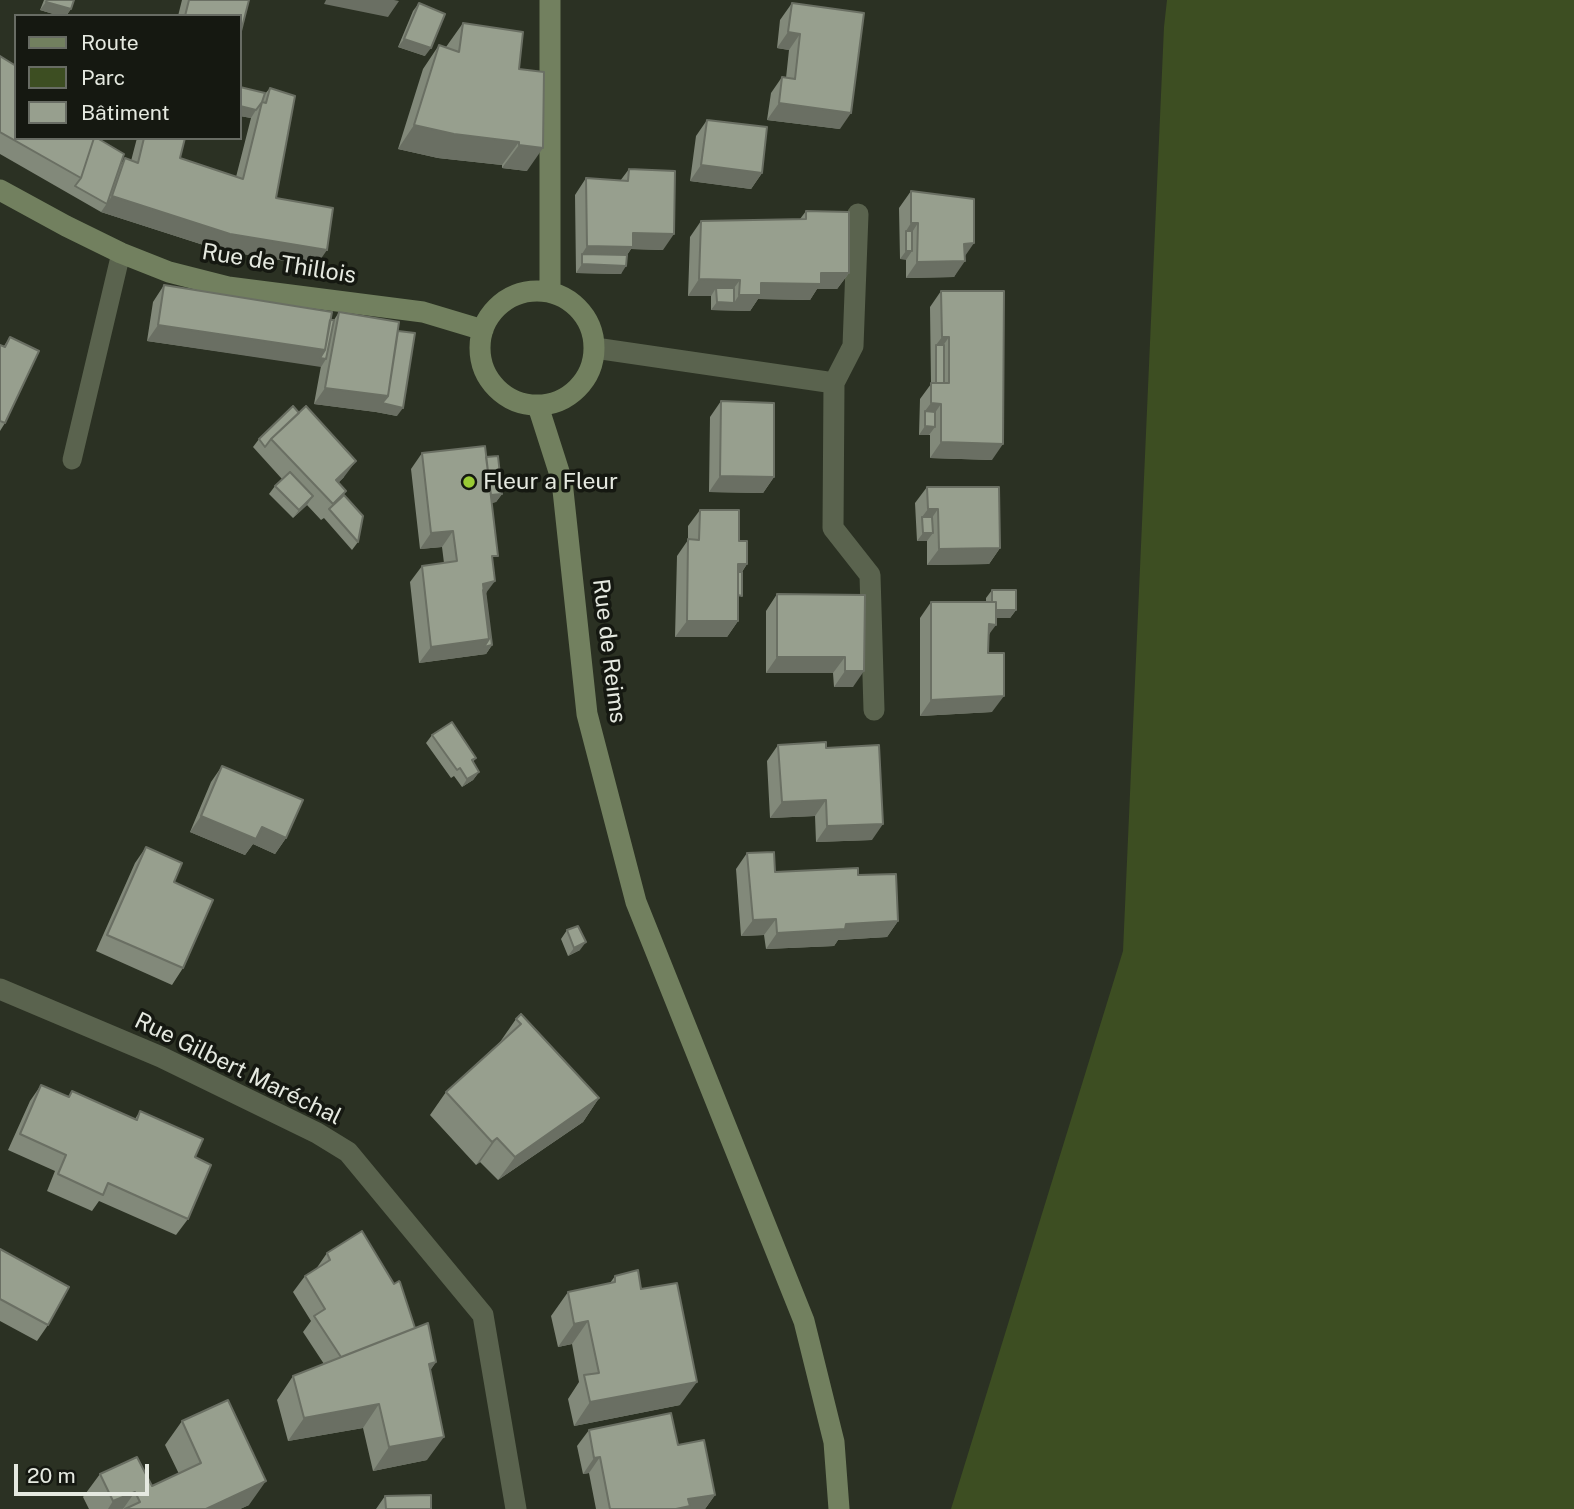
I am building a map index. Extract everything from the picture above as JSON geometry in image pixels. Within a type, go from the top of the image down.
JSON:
[{"type":"street","points":[[550,0],[550,292]]},
{"type":"street","name":"Rue de Thillois","points":[[0,190],[121,253],[169,272],[228,287],[423,312],[483,330]]},
{"type":"street","points":[[858,214],[853,346],[834,383],[833,528],[870,575],[874,709]]},
{"type":"street","points":[[528,292],[550,292],[577,306],[587,318],[593,332],[593,365],[584,382],[571,395],[555,403],[538,406],[519,403],[503,395],[491,382],[482,365],[479,348],[483,330],[493,312],[509,298],[528,292]]},
{"type":"street","points":[[595,348],[834,383]]},
{"type":"street","name":"Rue de Reims","points":[[538,406],[562,481],[587,714],[636,902],[804,1321],[834,1442],[839,1509]]},
{"type":"street","name":"Rue Gilbert Maréchal","points":[[0,989],[161,1057],[317,1133],[348,1152],[483,1315],[516,1509]]},
{"type":"lane","points":[[72,460],[121,253]]},
{"type":"green space","points":[[1167,0],[1574,0],[1574,1509],[951,1509],[1123,951]]},
{"type":"building","points":[[74,0],[71,9],[46,2]]},
{"type":"building","points":[[189,0],[249,0],[242,27],[242,14],[186,14]]},
{"type":"building","points":[[419,3],[445,14],[431,48],[404,39]]},
{"type":"building","points":[[792,3],[864,13],[851,113],[779,103],[782,77],[795,79],[800,34],[788,32]]},
{"type":"building","points":[[463,23],[523,32],[519,69],[544,72],[543,148],[414,125],[439,45],[459,52]]},
{"type":"building","points":[[0,56],[14,65],[14,140],[0,132]]},
{"type":"building","points":[[242,87],[265,93],[256,110],[242,106]]},
{"type":"building","points":[[270,88],[295,96],[276,198],[333,208],[327,250],[230,234],[112,196],[125,158],[138,163],[144,140],[184,140],[180,158],[243,179],[262,102],[266,103]]},
{"type":"building","points":[[707,120],[767,127],[762,173],[701,165]]},
{"type":"building","points":[[14,140],[93,140],[81,178]]},
{"type":"building","points":[[93,140],[100,140],[124,154],[107,204],[75,186],[81,178]]},
{"type":"building","points":[[629,169],[675,171],[674,234],[633,233],[633,247],[587,246],[586,178],[628,181]]},
{"type":"building","points":[[911,191],[974,199],[974,243],[964,244],[965,261],[917,262],[918,223],[911,223]]},
{"type":"building","points":[[806,211],[849,212],[849,273],[821,273],[821,284],[761,283],[761,295],[739,295],[740,280],[699,279],[701,221],[806,219]]},
{"type":"building","points":[[906,231],[912,231],[912,251],[906,251]]},
{"type":"building","points":[[582,254],[627,255],[626,266],[582,264]]},
{"type":"building","points":[[164,285],[332,312],[325,350],[158,325]]},
{"type":"building","points":[[716,288],[734,288],[734,303],[717,302]]},
{"type":"building","points":[[941,291],[1004,291],[1003,444],[941,442],[941,404],[931,403],[931,383],[949,383],[949,337],[942,337]]},
{"type":"building","points":[[339,312],[399,322],[388,396],[325,388]]},
{"type":"building","points":[[330,320],[334,320],[326,359],[320,358],[325,350]]},
{"type":"building","points":[[398,331],[415,333],[403,408],[382,403],[388,396]]},
{"type":"building","points":[[10,337],[39,351],[5,423],[0,421],[0,345],[5,347]]},
{"type":"building","points":[[936,345],[944,345],[944,383],[936,383]]},
{"type":"building","points":[[721,401],[774,403],[774,477],[720,476]]},
{"type":"building","points":[[293,406],[299,413],[265,447],[259,439]]},
{"type":"building","points":[[306,406],[356,461],[336,480],[346,491],[333,504],[271,439]]},
{"type":"building","points":[[925,411],[935,412],[935,427],[925,426]]},
{"type":"building","points":[[485,446],[498,556],[492,556],[495,581],[483,584],[489,639],[431,647],[422,566],[457,561],[453,531],[431,533],[422,453]]},
{"type":"building","points":[[498,456],[502,494],[491,495],[486,457]]},
{"type":"building","points":[[290,472],[313,496],[299,510],[275,486]]},
{"type":"building","points":[[927,487],[999,487],[1000,548],[939,549],[938,509],[928,509]]},
{"type":"building","points":[[344,495],[363,516],[358,542],[329,509]]},
{"type":"building","points":[[700,510],[739,510],[739,541],[747,541],[747,564],[738,564],[738,621],[687,621],[688,539],[699,540]]},
{"type":"building","points":[[922,517],[932,517],[933,533],[923,533]]},
{"type":"building","points":[[738,572],[742,572],[742,596],[738,595]]},
{"type":"building","points":[[483,590],[492,645],[484,647],[489,639]]},
{"type":"building","points":[[992,590],[1016,590],[1016,610],[996,610],[996,602],[992,602]]},
{"type":"building","points":[[777,594],[865,595],[864,671],[845,671],[845,657],[777,657]]},
{"type":"building","points":[[931,602],[996,602],[996,625],[989,624],[988,653],[1004,653],[1004,696],[931,700]]},
{"type":"building","points":[[452,722],[476,758],[472,760],[479,772],[467,779],[460,768],[457,770],[432,735]]},
{"type":"building","points":[[826,742],[826,748],[879,745],[883,824],[827,826],[826,800],[782,802],[778,745]]},
{"type":"building","points":[[222,766],[303,800],[286,838],[262,827],[256,839],[201,816]]},
{"type":"building","points":[[146,847],[182,863],[174,882],[213,900],[183,968],[107,935]]},
{"type":"building","points":[[774,852],[775,872],[858,868],[858,875],[896,874],[898,921],[846,924],[845,929],[777,933],[776,919],[753,920],[747,853]]},
{"type":"building","points":[[578,926],[586,942],[574,948],[567,930]]},
{"type":"building","points":[[521,1014],[599,1098],[515,1157],[497,1138],[492,1142],[446,1092],[521,1024],[516,1019]]},
{"type":"building","points":[[41,1085],[69,1097],[72,1091],[137,1120],[140,1111],[203,1139],[195,1157],[211,1165],[188,1219],[108,1183],[103,1195],[58,1174],[66,1155],[20,1134]]},
{"type":"building","points":[[362,1231],[394,1284],[400,1282],[415,1328],[341,1357],[314,1316],[325,1309],[305,1276],[330,1260],[327,1253]]},
{"type":"building","points":[[0,1249],[69,1287],[48,1325],[0,1299]]},
{"type":"building","points":[[638,1270],[641,1289],[677,1283],[697,1382],[590,1402],[584,1375],[599,1373],[588,1321],[574,1324],[568,1292],[615,1282],[615,1276]]},
{"type":"building","points":[[428,1323],[436,1362],[429,1364],[444,1437],[389,1447],[379,1404],[304,1418],[293,1376]]},
{"type":"building","points":[[228,1400],[266,1481],[206,1509],[125,1509],[140,1502],[135,1492],[113,1501],[100,1474],[137,1457],[152,1486],[201,1463],[182,1421]]},
{"type":"building","points":[[671,1413],[678,1445],[704,1440],[715,1495],[688,1499],[690,1506],[676,1509],[610,1509],[600,1457],[594,1458],[589,1430]]},
{"type":"building","points":[[431,1495],[431,1509],[386,1509],[385,1496]]},
{"type":"place","name":"Fleur a Fleur","points":[[469,482]]}]
